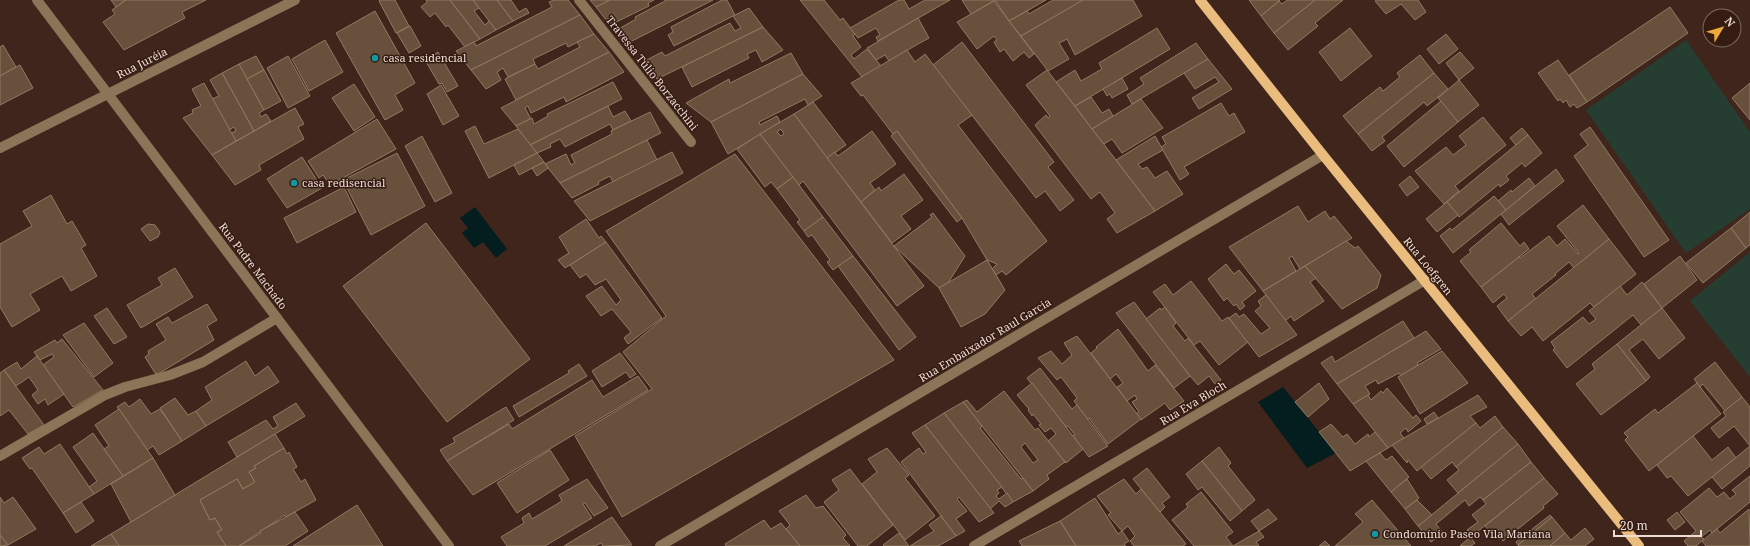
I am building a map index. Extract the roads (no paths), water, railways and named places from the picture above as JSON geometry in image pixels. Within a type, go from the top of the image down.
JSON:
[{"type":"main road","name":"Rua Loefgren","points":[[1200,0],[1322,155],[1425,280],[1639,546]]},
{"type":"street","name":"Rua Padre Machado","points":[[37,0],[449,546]]},
{"type":"street","name":"Rua Juréia","points":[[0,148],[295,0]]},
{"type":"street","name":"Travessa Túlio Borzacchini","points":[[579,0],[691,142]]},
{"type":"street","name":"Rua Embaixador Raul Garcia","points":[[660,546],[1322,155]]},
{"type":"street","name":"Rua Eva Bloch","points":[[974,546],[1425,280]]},
{"type":"street","points":[[0,456],[44,429],[105,395],[124,387],[170,375],[203,362],[277,318]]},
{"type":"water","points":[[475,207],[507,249],[496,258],[483,242],[474,248],[462,233],[468,228],[460,218]]},
{"type":"water","points":[[1283,387],[1336,453],[1307,468],[1258,402]]},
{"type":"place","name":"casa residencial","points":[[375,58]]},
{"type":"place","name":"casa redisencial","points":[[294,183]]},
{"type":"place","name":"Condomínio Paseo Vila Mariana","points":[[1375,534]]}]
